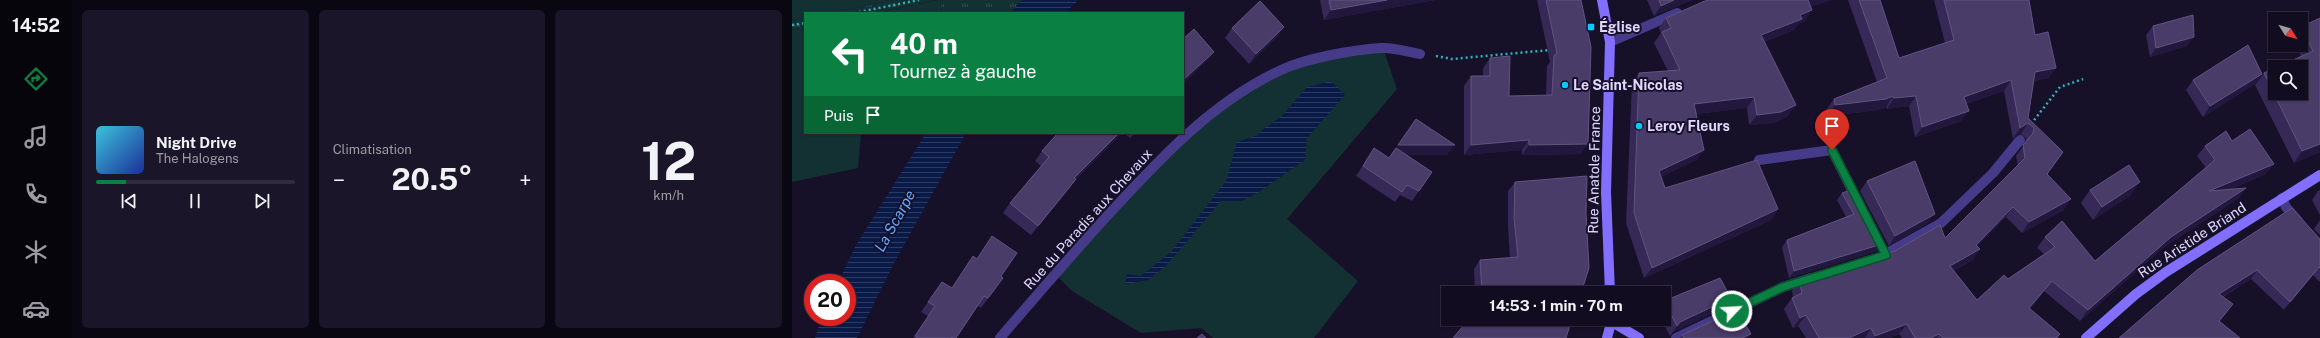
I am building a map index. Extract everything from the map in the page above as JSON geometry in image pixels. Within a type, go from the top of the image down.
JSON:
[{"type":"main road","name":"Rue Anatole France","points":[[1602,0],[1610,42],[1606,192],[1610,286]]},
{"type":"main road","name":"Rue Aristide Briand","points":[[2092,336],[2136,294],[2166,272],[2282,198],[2320,176]]},
{"type":"main road","points":[[1607,338],[1610,326]]},
{"type":"main road","points":[[1621,326],[1639,338]]},
{"type":"street","points":[[1610,42],[1688,9]]},
{"type":"street","name":"Rue du Paradis aux Chevaux","points":[[1000,338],[1055,274],[1150,169],[1190,131],[1242,92],[1281,69],[1312,59],[1383,48],[1420,54]]},
{"type":"street","points":[[1871,260],[1941,223],[1993,173],[2020,140]]},
{"type":"street","points":[[1759,160],[1832,150],[1860,206]]},
{"type":"street","points":[[2282,198],[2293,216],[2304,227]]},
{"type":"street","points":[[1676,338],[1783,287],[1820,275]]},
{"type":"path","points":[[859,12],[919,0]]},
{"type":"path","points":[[792,25],[804,23]]},
{"type":"path","points":[[1420,54],[1452,59],[1551,50]]},
{"type":"path","points":[[2020,140],[2037,114],[2060,87],[2083,79]]},
{"type":"green space","points":[[792,0],[894,0],[833,12],[804,12],[804,18],[792,20]]},
{"type":"green space","points":[[894,0],[937,0],[879,12],[833,12]]},
{"type":"green space","points":[[940,0],[1022,0],[1011,12],[942,12]]},
{"type":"green space","points":[[940,0],[942,12],[879,12]]},
{"type":"green space","points":[[804,18],[804,27],[792,30],[792,20]]},
{"type":"green space","points":[[804,27],[804,134],[861,134],[858,168],[792,182],[792,30]]},
{"type":"green space","points":[[1383,48],[1397,89],[1287,219],[1358,281],[1314,338],[1213,338],[1201,328],[1141,333],[1072,291],[1055,274],[1190,131],[1281,69]]},
{"type":"water","points":[[1022,0],[1079,0],[1066,12],[1011,12]]},
{"type":"water","points":[[1331,81],[1345,95],[1307,138],[1305,160],[1259,192],[1242,201],[1221,201],[1166,266],[1148,280],[1126,284],[1126,274],[1141,276],[1171,252],[1226,181],[1237,142],[1258,135],[1262,130],[1282,116],[1307,87]]},
{"type":"water","name":"La Scarpe","points":[[925,134],[965,134],[894,263],[857,338],[815,338],[819,326],[856,326],[856,274],[842,274],[856,245]]},
{"type":"building","points":[[1329,0],[1387,0],[1331,10]]},
{"type":"building","points":[[1546,0],[1581,0],[1591,47],[1588,144],[1529,145],[1529,140],[1471,145],[1471,76],[1490,76],[1490,58],[1510,56],[1509,96],[1552,95],[1554,56],[1557,53]]},
{"type":"building","points":[[1659,0],[1674,0],[1661,6]]},
{"type":"building","points":[[1707,0],[1808,0],[1812,10],[1800,15],[1802,19],[1761,35],[1796,105],[1781,112],[1757,115],[1754,97],[1694,104],[1704,150],[1659,171],[1665,188],[1757,160],[1778,209],[1652,268],[1634,213],[1639,73],[1680,70],[1662,32],[1671,28],[1666,18]]},
{"type":"building","points":[[1859,0],[1880,0],[1899,58],[1954,40],[1944,0],[2029,0],[2035,35],[2048,32],[2056,68],[2035,72],[2028,118],[2063,152],[2047,174],[2071,199],[2029,222],[2013,207],[1976,245],[1980,249],[1950,266],[1977,300],[2004,275],[2008,279],[2055,247],[2045,237],[2062,221],[2095,261],[2215,160],[2205,146],[2226,131],[2232,141],[2250,129],[2274,164],[2209,191],[2246,188],[2171,237],[2088,310],[2052,281],[2029,308],[2060,334],[2056,338],[1943,338],[1939,334],[1931,338],[1915,338],[1907,324],[1875,336],[1871,328],[1849,338],[1819,338],[1806,315],[1800,318],[1792,298],[1802,293],[1799,280],[1895,251],[1940,225],[1945,238],[2025,158],[2023,145],[2033,133],[2034,128],[2028,123],[2020,128],[2011,80],[1964,97],[1969,111],[1922,127],[1916,96],[1894,98],[1893,96],[1886,99],[1835,105],[1834,99],[1887,78]]},
{"type":"building","points":[[1260,1],[1284,27],[1256,54],[1232,28]]},
{"type":"building","points":[[2193,15],[2194,37],[2156,48],[2153,26]]},
{"type":"building","points":[[2320,18],[2320,144],[2302,151],[2277,100],[2308,100],[2308,60],[2293,60],[2313,51],[2308,41],[2308,24]]},
{"type":"building","points":[[1194,29],[1214,52],[1184,79],[1184,38]]},
{"type":"building","points":[[2248,45],[2262,74],[2210,106],[2193,80]]},
{"type":"building","points":[[2268,71],[2268,81],[2264,73]]},
{"type":"building","points":[[1416,119],[1455,145],[1398,145]]},
{"type":"building","points":[[1057,134],[1118,134],[1074,178],[1076,179],[1038,226],[1010,203],[1049,157],[1042,151]]},
{"type":"building","points":[[1374,148],[1389,158],[1396,148],[1432,172],[1419,191],[1407,185],[1402,192],[1363,166]]},
{"type":"building","points":[[1915,161],[1935,214],[1895,236],[1867,181]]},
{"type":"building","points":[[2129,165],[2140,182],[2102,207],[2090,190]]},
{"type":"building","points":[[1587,176],[1586,213],[1589,268],[1583,286],[1482,286],[1480,260],[1518,257],[1514,218],[1515,182]]},
{"type":"building","points":[[1853,189],[1882,244],[1794,271],[1787,240],[1854,214],[1842,193]]},
{"type":"building","points":[[2292,208],[2320,239],[2320,268],[2319,267],[2290,302],[2257,270],[2219,294],[2233,304],[2219,321],[2240,338],[2119,338],[2197,270]]},
{"type":"building","points":[[992,236],[1017,253],[1001,276],[1003,278],[988,298],[984,296],[956,338],[918,338],[915,336],[935,306],[928,302],[942,282],[952,288],[973,256],[977,259]]},
{"type":"building","points":[[1720,278],[1731,298],[1680,322],[1677,326],[1671,314],[1671,298]]},
{"type":"building","points":[[1737,310],[1751,334],[1742,338],[1684,338],[1682,335]]},
{"type":"building","points":[[1463,326],[1570,326],[1566,338],[1453,338]]},
{"type":"building","points":[[1202,334],[1206,338],[1197,338]]},
{"type":"place","name":"Église","points":[[1591,27]]},
{"type":"place","name":"Le Saint-Nicolas","points":[[1565,85]]},
{"type":"place","name":"Leroy Fleurs","points":[[1639,126]]},
{"type":"route","points":[[1732,311],[1783,287],[1886,255],[1832,150]]}]
